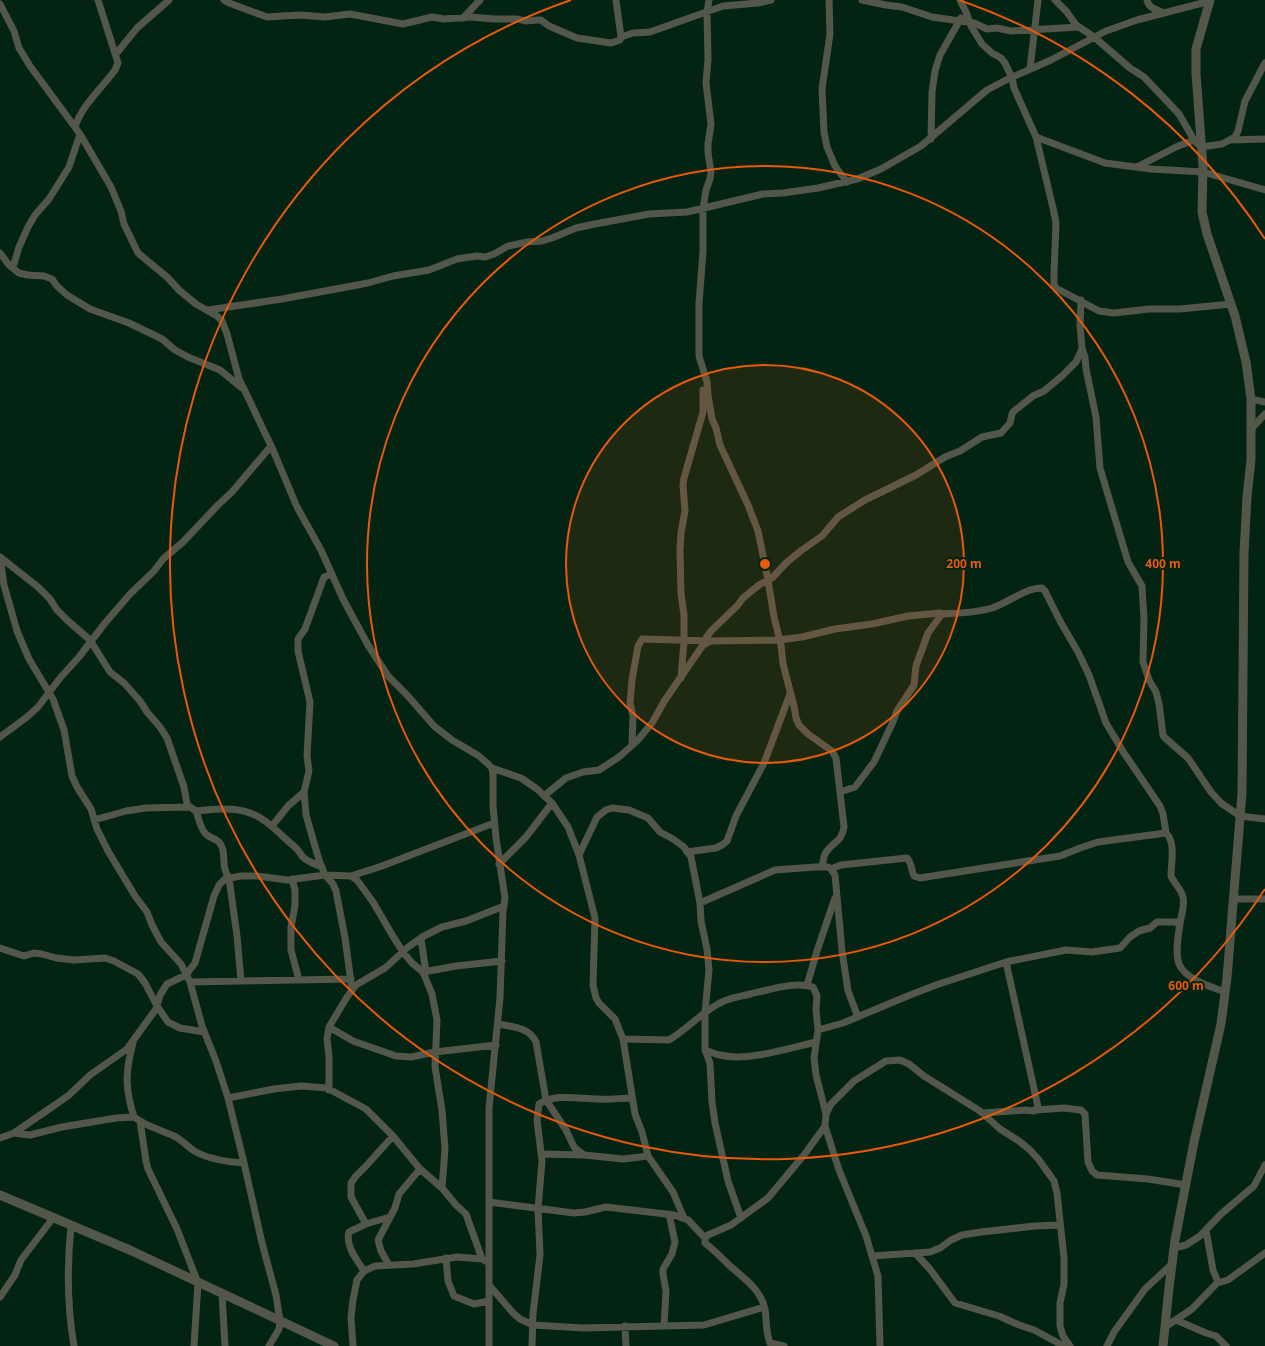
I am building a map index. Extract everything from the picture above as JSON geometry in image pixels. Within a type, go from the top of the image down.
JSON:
[{"type":"street","points":[[75,127],[77,119],[84,108],[116,70],[118,63],[98,0]]},
{"type":"street","points":[[116,54],[137,28],[169,0]]},
{"type":"street","points":[[224,0],[247,10],[267,16],[300,15],[325,17],[350,14],[403,24],[432,17],[444,19],[541,20],[549,26],[577,38],[611,43],[620,40],[621,36],[616,0]]},
{"type":"street","points":[[463,18],[480,0]]},
{"type":"street","points":[[709,0],[707,12],[708,60],[706,83],[712,124],[708,153],[711,172],[703,209],[699,356],[707,382],[712,419],[720,445],[748,505],[758,531],[779,640],[782,664],[796,718],[799,725],[808,734],[832,751],[836,758],[844,827],[841,838],[824,854],[822,867]]},
{"type":"street","points":[[621,36],[633,33],[650,32],[723,6],[758,3],[771,0]]},
{"type":"street","points":[[829,0],[830,34],[822,89],[824,132],[827,147],[834,166],[847,182]]},
{"type":"street","points":[[862,0],[902,7],[932,17],[974,23],[986,29],[997,28],[1012,31],[1034,31],[1079,27]]},
{"type":"street","points":[[960,0],[969,22],[982,44],[992,53],[1001,58],[1005,63],[1012,78],[1014,88],[1036,137],[1056,223],[1054,284],[1056,288],[1081,300],[1099,311],[1114,313],[1149,309],[1168,310],[1231,304]]},
{"type":"street","points":[[1030,70],[1038,0]]},
{"type":"street","points":[[1055,0],[1079,27],[1094,37],[1130,68],[1149,81],[1179,114],[1194,140],[1201,147]]},
{"type":"street","points":[[1147,0],[1148,6],[1164,13]]},
{"type":"street","points":[[208,310],[282,299],[429,270],[457,259],[485,256],[494,254],[508,246],[542,241],[576,228],[642,215],[679,213],[703,209],[763,194],[818,188],[847,182],[881,169],[910,153],[931,139],[987,90],[1106,31],[1137,20],[1210,0]]},
{"type":"street","points":[[1164,1346],[1174,1248],[1208,1078],[1221,1024],[1242,793],[1244,553],[1247,497],[1251,460],[1251,400],[1246,362],[1235,316],[1206,234],[1202,212],[1202,172],[1196,74],[1196,49],[1210,0]]},
{"type":"street","points":[[0,4],[14,31],[19,48],[30,66],[80,134],[111,187],[117,200],[124,224],[138,253],[196,304],[208,310],[222,321],[244,389],[271,446],[297,507],[315,538],[368,645],[388,676],[434,726],[452,740],[479,756],[492,768],[521,778],[537,789],[552,803],[568,827],[579,855],[595,918],[593,985],[596,998],[614,1019],[623,1039],[635,1114],[642,1132],[648,1156],[673,1192],[684,1218]]},
{"type":"street","points":[[931,139],[934,71],[940,55],[958,21],[966,12]]},
{"type":"street","points":[[1231,140],[1238,131],[1245,101],[1265,63]]},
{"type":"street","points":[[12,267],[28,227],[49,199],[69,167],[80,134]]},
{"type":"street","points":[[1036,137],[1105,163],[1137,168],[1202,172],[1265,190]]},
{"type":"street","points":[[1201,147],[1222,144],[1231,140],[1265,138]]},
{"type":"street","points":[[1137,168],[1176,147],[1194,140]]},
{"type":"street","points":[[0,253],[19,273],[44,276],[52,279],[57,286],[68,295],[90,309],[129,323],[162,339],[188,358],[220,370],[244,389]]},
{"type":"street","points":[[1081,300],[1080,326],[1082,349],[1096,417],[1100,468],[1128,562],[1142,586],[1144,619],[1143,662],[1149,680],[1156,692],[1163,735],[1188,758],[1211,792],[1221,803],[1240,816],[1265,819]]},
{"type":"street","points":[[544,796],[566,778],[583,772],[599,770],[619,757],[632,745],[652,723],[665,700],[707,641],[711,631],[737,606],[743,598],[759,585],[772,578],[787,562],[822,536],[838,517],[865,500],[916,475],[982,437],[1001,433],[1010,423],[1014,411],[1033,396],[1044,391],[1062,376],[1076,362],[1082,349]]},
{"type":"street","points":[[220,370],[236,367]]},
{"type":"street","points":[[681,678],[684,640],[680,550],[685,511],[683,485],[703,412],[704,373]]},
{"type":"street","points":[[1251,400],[1265,402]]},
{"type":"street","points":[[1252,428],[1265,414]]},
{"type":"street","points":[[0,737],[33,712],[130,594],[154,571],[162,559],[183,542],[232,492],[271,446]]},
{"type":"street","points":[[0,558],[38,587],[50,599],[57,610],[86,636],[110,672],[124,683],[140,701],[167,738],[184,787],[187,804],[193,809],[202,829],[207,836],[218,840],[222,845],[224,871],[229,878],[237,936],[241,981]]},
{"type":"street","points":[[0,558],[4,585],[22,644],[53,699],[64,730],[72,776],[91,809],[94,820],[108,851],[135,896],[147,912],[161,942],[181,964],[190,982],[204,1032],[216,1060],[228,1098],[262,1244],[276,1295],[280,1321],[279,1329],[269,1346]]},
{"type":"street","points":[[332,574],[324,577],[305,629],[298,639],[298,651],[310,702],[307,756],[309,771],[304,792],[306,815],[322,867],[325,875],[333,884],[336,891],[345,938],[352,990]]},
{"type":"street","points":[[632,745],[633,716],[630,697],[638,646],[642,639],[707,641],[779,640],[802,637],[835,629],[872,624],[908,616],[991,609],[1032,590],[1040,588],[1045,591],[1078,652],[1089,676],[1106,723],[1127,759],[1160,806],[1163,814],[1166,833],[1168,835],[1172,850],[1171,876],[1184,898],[1179,926],[1178,963],[1186,974],[1225,992]]},
{"type":"street","points":[[840,792],[855,787],[874,762],[897,711],[914,685],[916,666],[928,633],[942,614]]},
{"type":"street","points":[[687,852],[716,848],[727,841],[736,816],[764,763],[790,694]]},
{"type":"street","points":[[489,1346],[489,1108],[498,1024],[502,962],[503,911],[505,898],[494,823],[492,768]]},
{"type":"street","points":[[272,826],[288,806],[304,792]]},
{"type":"street","points":[[499,864],[526,836],[552,803]]},
{"type":"street","points":[[94,820],[126,811],[146,808],[218,808],[243,811],[263,819],[299,851],[302,857],[322,867]]},
{"type":"street","points":[[579,855],[597,817],[606,810],[612,808],[629,810],[648,818],[660,832],[674,839],[684,847],[690,857],[700,903],[701,921],[707,949],[709,970],[705,1012],[705,1050],[710,1063],[712,1102],[723,1161],[728,1181],[741,1218]]},
{"type":"street","points":[[0,1138],[14,1133],[68,1095],[90,1075],[127,1049],[157,1006],[160,995],[167,984],[186,974],[195,963],[214,896],[224,879],[241,876],[257,876],[292,880],[325,875],[351,876],[382,866],[494,823]]},
{"type":"street","points":[[700,903],[776,870],[822,867],[831,869],[841,865],[907,858],[911,862],[914,876],[920,878],[1060,856],[1098,842],[1166,833]]},
{"type":"street","points":[[831,869],[835,875],[842,951],[848,991],[858,1017]]},
{"type":"street","points":[[351,876],[358,880],[403,952],[412,963],[425,972],[456,966],[502,962]]},
{"type":"street","points":[[292,880],[295,890],[295,901],[290,927],[291,950],[299,980]]},
{"type":"street","points":[[807,985],[837,894]]},
{"type":"street","points":[[1233,899],[1265,899]]},
{"type":"street","points":[[329,1090],[329,1056],[327,1039],[329,1027],[356,984],[385,968],[421,938],[442,927],[466,921],[504,906]]},
{"type":"street","points":[[818,1030],[843,1023],[916,992],[1006,962],[1066,950],[1092,952],[1120,948],[1130,937],[1139,931],[1150,928],[1157,922],[1178,922],[1179,926]]},
{"type":"street","points":[[421,938],[425,972],[432,994],[437,1020],[435,1067],[442,1110],[445,1149],[442,1188]]},
{"type":"street","points":[[0,948],[24,956],[42,954],[56,958],[74,960],[105,958],[114,960],[138,974],[168,1022],[180,1028],[204,1032]]},
{"type":"street","points":[[1006,962],[1038,1107],[1036,1110]]},
{"type":"street","points":[[190,982],[351,979]]},
{"type":"street","points":[[623,1039],[669,1040],[705,1012],[730,998],[777,988],[807,985],[814,987],[817,996],[816,1009],[818,1030],[814,1058],[816,1075],[826,1114],[825,1126],[839,1170],[866,1236],[878,1276],[880,1346]]},
{"type":"street","points":[[498,1024],[519,1028],[533,1036],[536,1042],[546,1100],[566,1130],[572,1145],[584,1155]]},
{"type":"street","points":[[329,1027],[353,1041],[396,1056],[411,1056],[496,1044]]},
{"type":"street","points":[[133,1041],[127,1069],[128,1099],[137,1119],[148,1169],[177,1229],[198,1283],[194,1346]]},
{"type":"street","points":[[705,1050],[721,1056],[742,1057],[816,1042]]},
{"type":"street","points":[[826,1114],[831,1104],[854,1081],[886,1061],[900,1060],[909,1064],[924,1076],[965,1100],[983,1113],[1000,1129],[1030,1150],[1054,1181],[1057,1193],[1064,1258],[1064,1284],[1060,1303],[1060,1326],[1063,1336],[1070,1346]]},
{"type":"street","points":[[228,1098],[274,1089],[302,1086],[329,1090],[366,1108],[393,1136],[420,1169],[442,1188],[456,1205],[466,1214],[482,1259]]},
{"type":"street","points":[[532,1346],[540,1255],[538,1209],[542,1162],[537,1120],[539,1104],[546,1100],[572,1097],[598,1099],[632,1098]]},
{"type":"street","points":[[983,1113],[1064,1108],[1081,1110],[1085,1114],[1088,1162],[1092,1171],[1097,1175],[1148,1179],[1186,1185]]},
{"type":"street","points":[[14,1133],[30,1135],[62,1127],[116,1118],[137,1119],[156,1130],[176,1137],[196,1152],[227,1162],[244,1163]]},
{"type":"street","points":[[705,1238],[708,1235],[731,1225],[768,1198],[804,1155],[825,1126]]},
{"type":"street","points":[[366,1224],[351,1197],[351,1183],[393,1136]]},
{"type":"street","points":[[541,1154],[584,1155],[624,1159],[648,1156]]},
{"type":"street","points":[[1174,1248],[1186,1245],[1200,1236],[1221,1214],[1254,1186],[1265,1165]]},
{"type":"street","points":[[389,1265],[381,1251],[378,1240],[395,1208],[399,1194],[420,1169]]},
{"type":"street","points":[[0,1195],[132,1251],[330,1345]]},
{"type":"street","points":[[489,1202],[574,1213],[606,1207],[669,1214],[684,1218],[688,1220],[705,1238],[705,1243],[716,1251],[729,1265],[746,1279],[761,1298],[764,1306],[767,1333],[770,1342],[784,1346]]},
{"type":"street","points":[[664,1326],[666,1291],[663,1269],[675,1247],[669,1214]]},
{"type":"street","points":[[364,1271],[350,1248],[348,1237],[349,1232],[366,1224],[390,1217]]},
{"type":"street","points":[[0,1297],[15,1276],[20,1260],[53,1218]]},
{"type":"street","points":[[872,1256],[930,1252],[962,1235],[1035,1226],[1060,1225]]},
{"type":"street","points":[[71,1226],[68,1260],[69,1320],[74,1346]]},
{"type":"street","points":[[1206,1230],[1213,1270],[1218,1282]]},
{"type":"street","points":[[915,1252],[930,1268],[955,1303],[1000,1316],[1034,1330],[1064,1346]]},
{"type":"street","points":[[1165,1327],[1192,1309],[1218,1282],[1228,1280],[1265,1253]]},
{"type":"street","points":[[353,1346],[351,1317],[353,1300],[357,1280],[364,1271],[374,1266],[413,1264],[457,1257],[482,1259],[489,1263]]},
{"type":"street","points":[[446,1258],[448,1281],[454,1296],[474,1304],[489,1301]]},
{"type":"street","points":[[1107,1346],[1114,1332],[1145,1289],[1172,1264]]},
{"type":"street","points":[[489,1285],[514,1314],[520,1319],[533,1325],[583,1328],[704,1325],[764,1306]]},
{"type":"street","points":[[222,1294],[226,1346]]},
{"type":"street","points":[[1176,1320],[1216,1336],[1226,1346]]},
{"type":"street","points":[[625,1326],[626,1346]]}]
